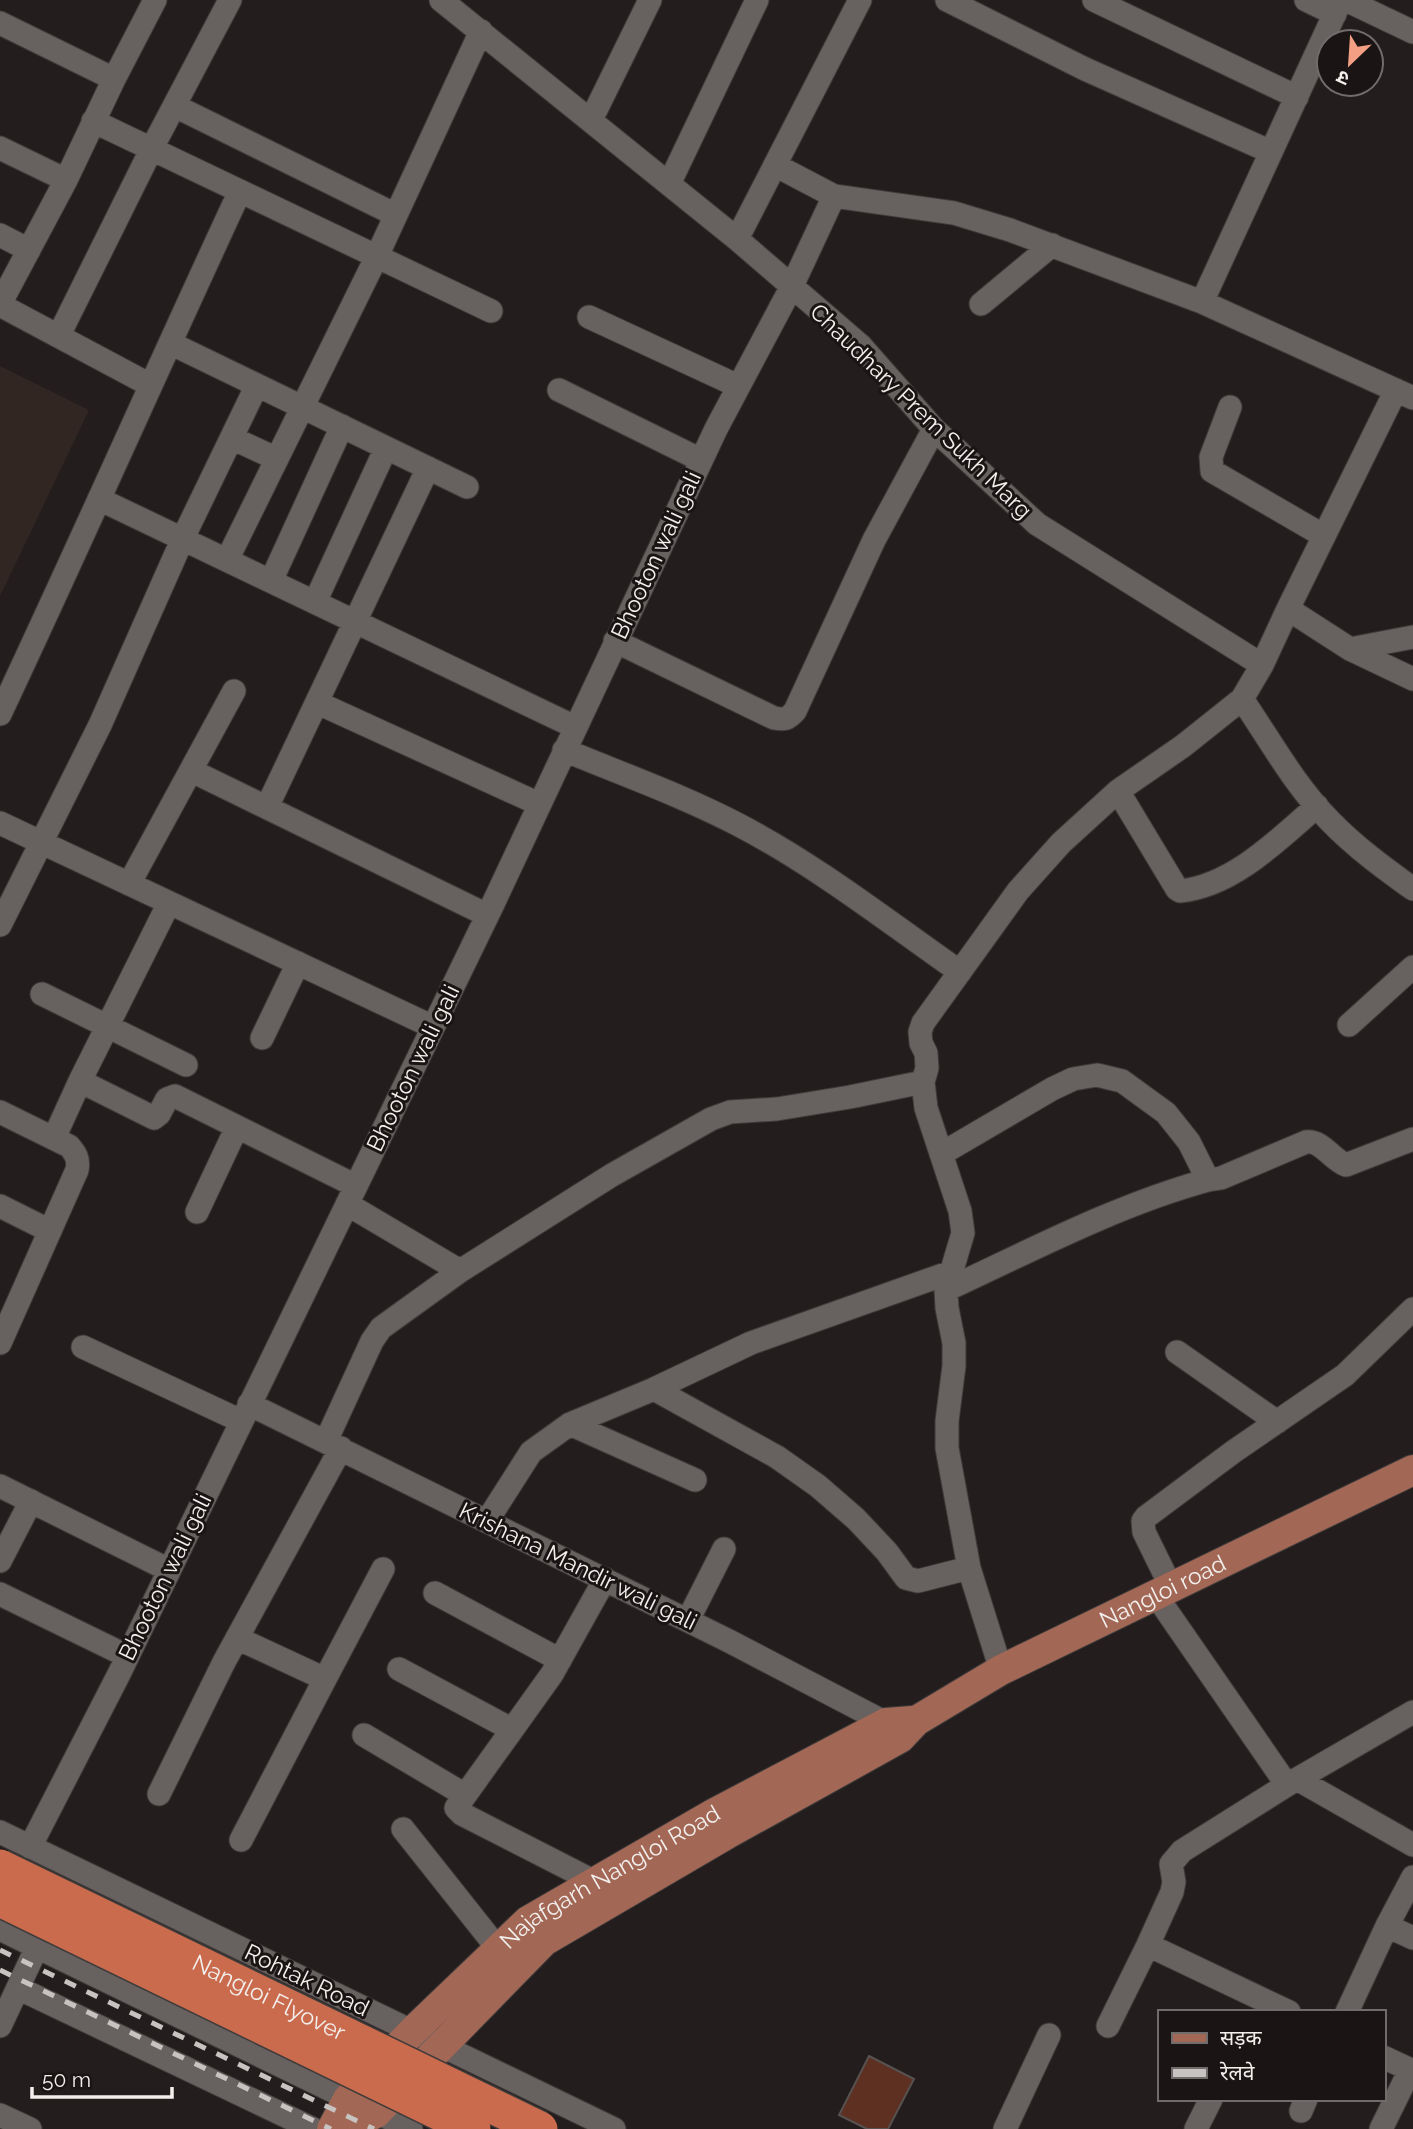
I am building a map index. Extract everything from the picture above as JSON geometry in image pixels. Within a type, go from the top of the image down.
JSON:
[{"type":"highway","name":"Nangloi Flyover","points":[[0,1867],[540,2129]]},
{"type":"highway","name":"Nangloi Flyover","points":[[0,1899],[473,2129]]},
{"type":"main road","name":"Nangloi road","points":[[901,1727],[1001,1670],[1413,1469]]},
{"type":"main road","name":"Najafgarh Nangloi Road","points":[[332,2129],[348,2099],[413,2031],[528,1921],[713,1814],[901,1727]]},
{"type":"main road","points":[[343,2129],[376,2113],[544,1941],[727,1834],[901,1727]]},
{"type":"street","points":[[59,335],[152,148],[230,0]]},
{"type":"street","name":"Chaudhary Prem Sukh Marg","points":[[441,0],[737,239],[861,346],[934,429],[1037,524],[1262,665]]},
{"type":"street","points":[[591,120],[650,0]]},
{"type":"street","points":[[669,184],[757,0]]},
{"type":"street","points":[[737,239],[860,0]]},
{"type":"street","points":[[947,0],[1085,69],[1271,152]]},
{"type":"street","points":[[1094,0],[1297,97]]},
{"type":"street","points":[[1306,0],[1341,5],[1413,32]]},
{"type":"street","points":[[150,385],[0,305],[66,180],[151,1]]},
{"type":"street","points":[[1202,302],[1341,5]]},
{"type":"street","points":[[0,23],[114,79]]},
{"type":"street","points":[[227,560],[377,256],[481,31]]},
{"type":"street","points":[[175,106],[396,215]]},
{"type":"street","points":[[93,121],[491,311]]},
{"type":"street","points":[[0,148],[66,180]]},
{"type":"street","points":[[775,165],[834,196],[954,213],[1010,230],[1202,302],[1404,394],[1324,536],[1262,665],[1242,699],[1183,746],[1118,791],[1061,843],[1018,891],[919,1032],[926,1053],[923,1082],[926,1108],[960,1211],[962,1233],[949,1281],[954,1366],[947,1421],[947,1448],[969,1568],[1001,1670]]},
{"type":"street","points":[[0,714],[240,191]]},
{"type":"street","name":"Bhooton wali gali","points":[[30,1847],[127,1657],[488,915],[701,460],[792,286],[834,196]]},
{"type":"street","points":[[0,235],[29,250]]},
{"type":"street","points":[[981,304],[1052,246]]},
{"type":"street","points":[[589,317],[738,386]]},
{"type":"street","points":[[170,343],[467,487]]},
{"type":"street","points":[[0,925],[100,725],[183,538],[257,385]]},
{"type":"street","points":[[559,390],[701,460]]},
{"type":"street","points":[[1230,407],[1211,457],[1212,471],[1324,536]]},
{"type":"street","points":[[271,581],[342,426]]},
{"type":"street","points":[[615,641],[774,718],[784,720],[789,717],[795,711],[874,541],[934,429]]},
{"type":"street","points":[[232,438],[277,459]]},
{"type":"street","points":[[315,602],[386,448]]},
{"type":"street","points":[[267,807],[428,468]]},
{"type":"street","points":[[99,499],[575,727]]},
{"type":"street","points":[[1288,609],[1350,649],[1413,679]]},
{"type":"street","points":[[1350,649],[1413,637]]},
{"type":"street","points":[[129,884],[234,691]]},
{"type":"street","points":[[1242,699],[1300,785],[1328,820],[1370,858],[1413,889]]},
{"type":"street","points":[[318,703],[539,804]]},
{"type":"street","points":[[564,750],[736,824],[800,861],[960,972]]},
{"type":"street","points":[[192,771],[488,915]]},
{"type":"street","points":[[1118,791],[1180,891],[1226,877],[1244,867],[1317,806]]},
{"type":"street","points":[[0,823],[433,1027]]},
{"type":"street","points":[[54,1138],[169,903]]},
{"type":"street","points":[[262,1038],[298,963]]},
{"type":"street","points":[[1349,1025],[1413,967]]},
{"type":"street","points":[[42,994],[186,1065]]},
{"type":"street","points":[[942,1154],[1052,1089],[1073,1079],[1097,1075],[1122,1081],[1166,1113],[1189,1142],[1208,1180]]},
{"type":"street","points":[[80,1081],[150,1117],[157,1117],[167,1099],[172,1096],[237,1127],[351,1195],[460,1271]]},
{"type":"street","points":[[159,1794],[333,1445],[372,1341],[381,1328],[460,1271],[612,1175],[711,1119],[730,1112],[777,1109],[923,1082]]},
{"type":"street","points":[[1,1116],[69,1146],[77,1155],[78,1163],[50,1231],[2,1332]]},
{"type":"street","points":[[197,1212],[237,1127]]},
{"type":"street","points":[[487,1521],[531,1452],[570,1424],[654,1389],[751,1343],[949,1281],[1172,1190],[1222,1178],[1306,1142],[1319,1144],[1346,1165],[1413,1139]]},
{"type":"street","points":[[0,1206],[50,1231]]},
{"type":"street","points":[[1413,1309],[1345,1375],[1200,1476],[1143,1521],[1144,1532],[1163,1590],[1292,1782],[1413,1845]]},
{"type":"street","name":"Krishana Mandir wali gali","points":[[83,1347],[333,1445],[901,1727]]},
{"type":"street","points":[[1177,1352],[1277,1422]]},
{"type":"street","points":[[654,1389],[777,1457],[818,1486],[887,1552],[906,1578],[918,1581],[969,1568]]},
{"type":"street","points":[[570,1424],[695,1480]]},
{"type":"street","points":[[0,1486],[169,1570]]},
{"type":"street","points":[[0,1561],[31,1501]]},
{"type":"street","points":[[688,1620],[724,1549]]},
{"type":"street","points":[[241,1840],[383,1569]]},
{"type":"street","points":[[596,1882],[457,1812],[456,1808],[560,1660],[605,1579]]},
{"type":"street","points":[[435,1593],[560,1660]]},
{"type":"street","points":[[0,1594],[127,1657]]},
{"type":"street","points":[[237,1638],[325,1679]]},
{"type":"street","points":[[399,1669],[511,1729]]},
{"type":"street","points":[[1108,2026],[1172,1892],[1174,1882],[1171,1868],[1175,1857],[1292,1782],[1413,1712]]},
{"type":"street","points":[[364,1735],[465,1795]]},
{"type":"street","points":[[403,1829],[499,1950]]},
{"type":"street","name":"Rohtak Road","points":[[0,1832],[614,2129]]},
{"type":"street","points":[[1348,2010],[1387,1926],[1412,1882]]},
{"type":"street","points":[[1387,1926],[1413,1938]]},
{"type":"street","points":[[0,1929],[411,2129]]},
{"type":"street","points":[[1148,1945],[1259,2005],[1280,2010]]},
{"type":"street","points":[[0,2026],[37,1947]]},
{"type":"street","points":[[18,1988],[313,2129]]},
{"type":"street","points":[[1005,2129],[1049,2035]]},
{"type":"street","points":[[1381,2129],[1412,2070],[1385,2058]]},
{"type":"street","points":[[1196,2129],[1210,2101]]},
{"type":"street","points":[[0,2115],[30,2129]]},
{"type":"shaded area","points":[[0,366],[89,410],[0,596]]},
{"type":"building","points":[[869,2056],[914,2079],[888,2129],[867,2129],[839,2115]]},
{"type":"railway","points":[[0,1950],[374,2129]]},
{"type":"railway","points":[[0,1970],[331,2129]]}]
